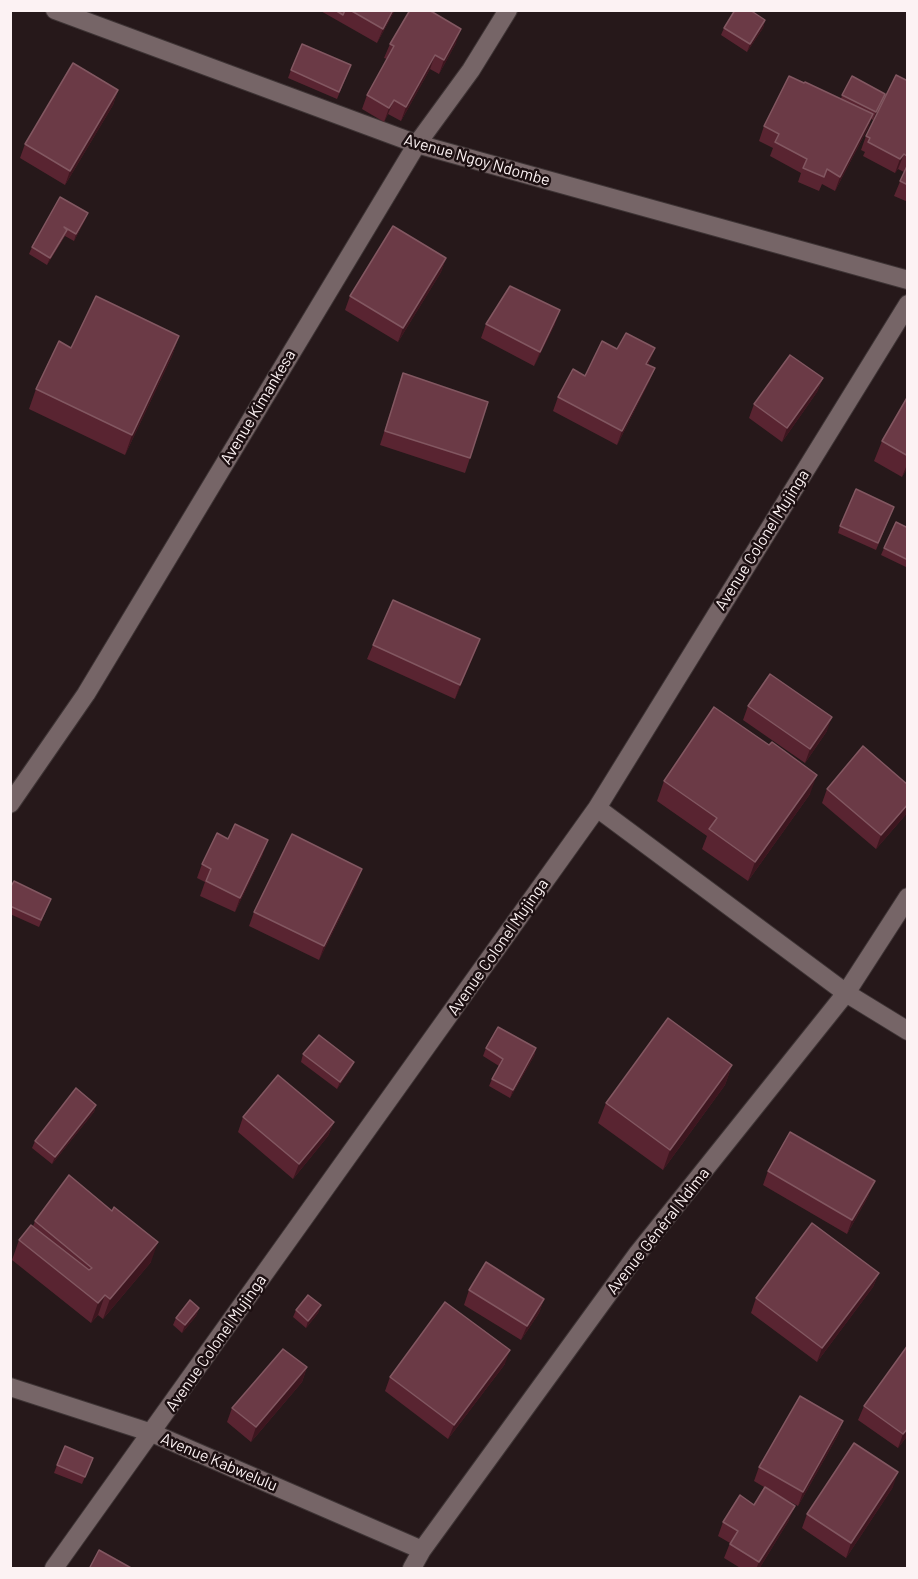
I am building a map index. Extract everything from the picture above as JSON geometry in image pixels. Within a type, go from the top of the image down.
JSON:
[{"type":"street","name":"Avenue Ngoy Ndombe","points":[[55,10],[417,144],[908,280]]},
{"type":"street","name":"Avenue Kimankesa","points":[[10,804],[86,694],[417,144],[471,70],[508,10]]},
{"type":"street","name":"Avenue Colonel Mujinga","points":[[54,1569],[597,808],[908,303]]},
{"type":"street","points":[[597,808],[846,993],[908,1031]]},
{"type":"street","name":"Avenue Général Ndima","points":[[412,1569],[422,1550],[638,1253],[846,993],[908,897]]},
{"type":"street","name":"Avenue Kabwelulu","points":[[10,1387],[152,1433],[422,1550]]},
{"type":"building","points":[[335,10],[345,10],[343,15]]},
{"type":"building","points":[[350,10],[393,10],[383,29]]},
{"type":"building","points":[[410,10],[429,10],[461,29],[444,60],[435,55],[406,107],[394,100],[389,108],[367,95],[394,46],[390,44]]},
{"type":"building","points":[[735,10],[750,10],[765,20],[750,44],[724,28]]},
{"type":"building","points":[[302,44],[351,65],[339,92],[291,70]]},
{"type":"building","points":[[73,63],[118,90],[70,171],[25,144]]},
{"type":"building","points":[[896,75],[908,81],[908,157],[904,154],[900,159],[868,142],[870,138],[866,136]]},
{"type":"building","points":[[789,76],[873,114],[840,177],[827,169],[824,177],[803,168],[807,159],[775,142],[779,134],[764,126]]},
{"type":"building","points":[[852,76],[885,94],[876,112],[842,95]]},
{"type":"building","points":[[908,164],[908,185],[900,181]]},
{"type":"building","points":[[60,197],[88,213],[76,234],[64,227],[67,230],[50,258],[32,247]]},
{"type":"building","points":[[393,226],[446,258],[403,328],[350,296]]},
{"type":"building","points":[[510,286],[560,310],[540,352],[486,324]]},
{"type":"building","points":[[96,296],[179,336],[132,435],[36,389],[59,341],[71,348]]},
{"type":"building","points":[[626,333],[655,348],[646,364],[655,368],[622,431],[558,397],[573,369],[585,376],[602,341],[617,349]]},
{"type":"building","points":[[790,355],[823,378],[787,428],[754,404]]},
{"type":"building","points":[[403,373],[488,402],[470,458],[385,431]]},
{"type":"building","points":[[908,396],[908,456],[882,441]]},
{"type":"building","points":[[856,489],[894,507],[878,543],[840,526]]},
{"type":"building","points":[[896,522],[908,528],[908,560],[884,548]]},
{"type":"building","points":[[393,600],[480,639],[460,685],[373,645]]},
{"type":"building","points":[[770,674],[832,717],[810,749],[748,706]]},
{"type":"building","points":[[714,707],[769,745],[772,742],[817,775],[755,862],[709,829],[717,818],[664,781]]},
{"type":"building","points":[[863,746],[908,785],[908,804],[881,835],[827,789]]},
{"type":"building","points":[[235,824],[268,840],[240,898],[206,881],[211,869],[202,864],[217,833],[228,839]]},
{"type":"building","points":[[292,834],[362,869],[324,946],[254,912]]},
{"type":"building","points":[[14,881],[51,899],[41,920],[10,906],[10,888]]},
{"type":"building","points":[[668,1018],[732,1065],[670,1150],[606,1103]]},
{"type":"building","points":[[498,1027],[536,1048],[513,1090],[492,1079],[503,1059],[486,1048]]},
{"type":"building","points":[[319,1035],[354,1062],[340,1082],[303,1054]]},
{"type":"building","points":[[278,1075],[334,1122],[299,1164],[243,1117]]},
{"type":"building","points":[[76,1088],[96,1105],[55,1157],[35,1141]]},
{"type":"building","points":[[790,1132],[875,1181],[852,1220],[768,1171]]},
{"type":"building","points":[[69,1175],[112,1211],[114,1207],[158,1242],[110,1299],[105,1295],[98,1303],[19,1240],[31,1225],[89,1270],[92,1268],[35,1221]]},
{"type":"building","points":[[812,1223],[879,1273],[822,1348],[756,1298]]},
{"type":"building","points":[[486,1262],[544,1299],[527,1326],[469,1290]]},
{"type":"building","points":[[308,1295],[321,1305],[308,1321],[296,1310]]},
{"type":"building","points":[[190,1300],[199,1308],[185,1325],[176,1318]]},
{"type":"building","points":[[445,1302],[510,1350],[454,1425],[390,1377]]},
{"type":"building","points":[[908,1345],[908,1428],[903,1434],[864,1406]]},
{"type":"building","points":[[283,1349],[307,1367],[256,1427],[232,1408]]},
{"type":"building","points":[[800,1396],[843,1421],[803,1492],[759,1467]]},
{"type":"building","points":[[854,1443],[898,1472],[851,1543],[807,1514]]},
{"type":"building","points":[[65,1446],[93,1458],[85,1477],[57,1465]]},
{"type":"building","points":[[765,1487],[795,1506],[759,1562],[730,1544],[738,1531],[723,1522],[740,1495],[754,1505]]},
{"type":"building","points":[[99,1550],[133,1569],[89,1569]]}]
